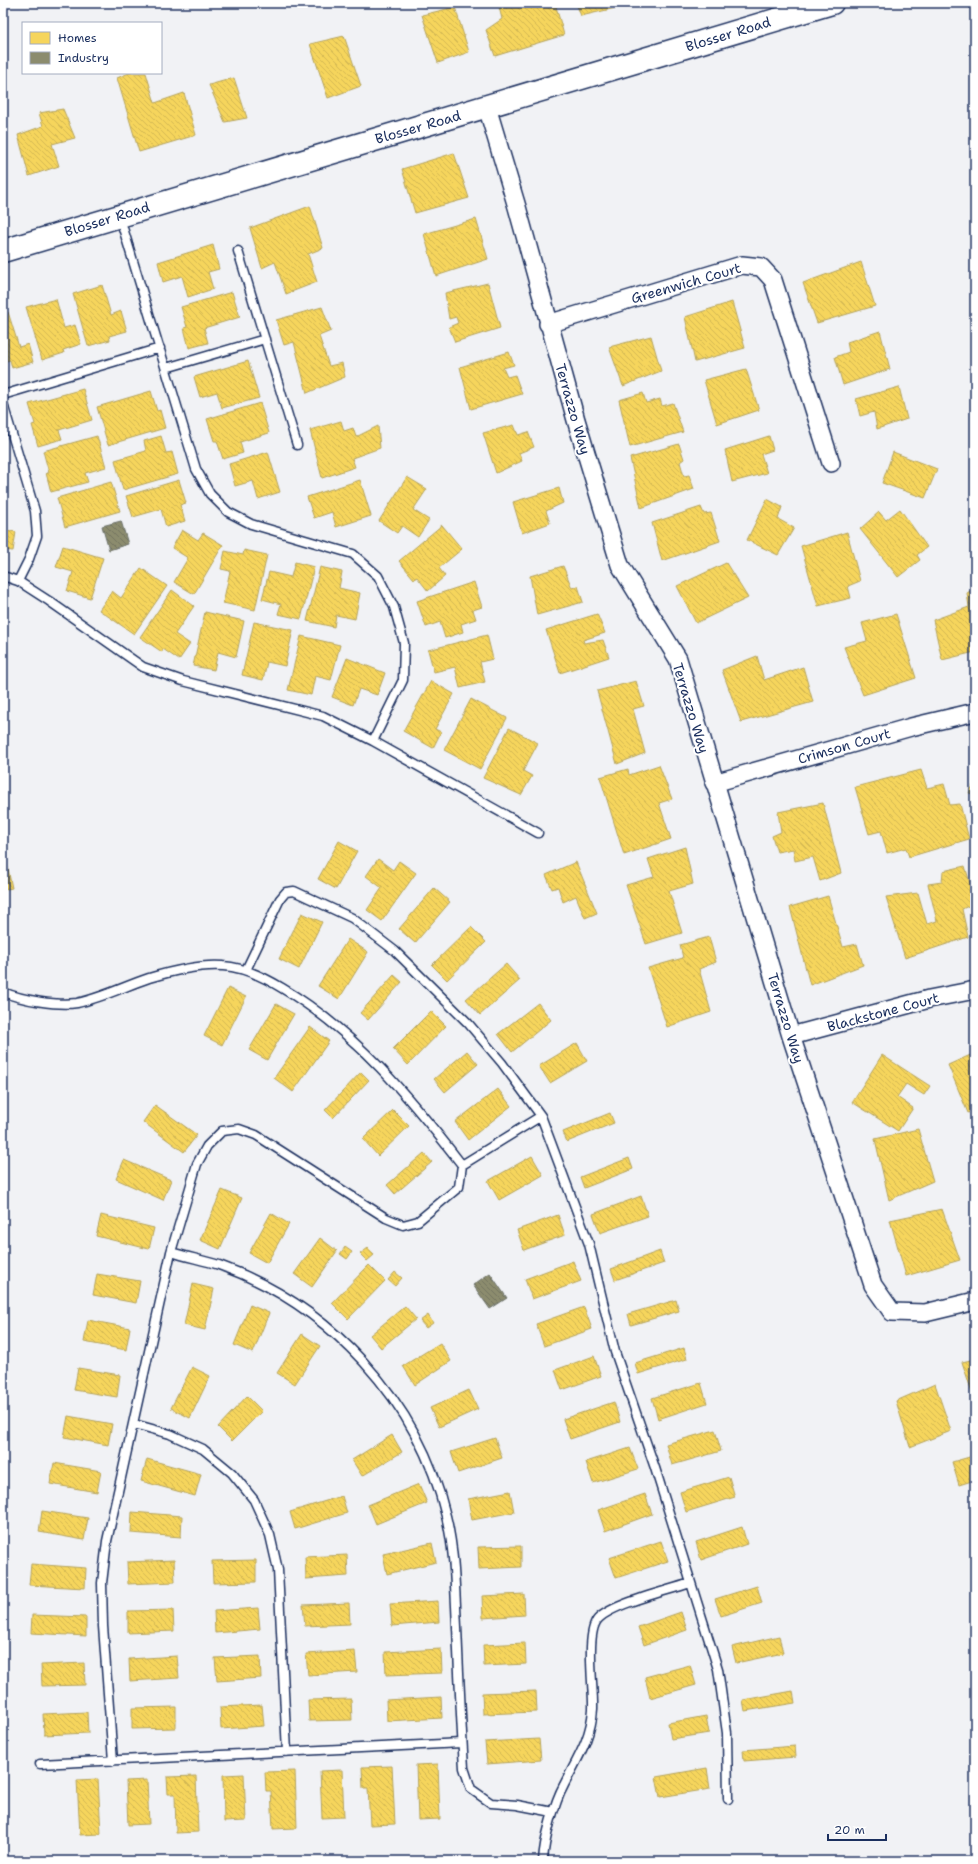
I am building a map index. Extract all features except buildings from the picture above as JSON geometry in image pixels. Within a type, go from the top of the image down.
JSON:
[{"type":"street","name":"Blosser Road","points":[[3,251],[832,3]]},
{"type":"street","name":"Terrazzo Way","points":[[487,107],[517,207],[548,324],[620,565],[678,659],[791,1036],[873,1285],[892,1312],[925,1313],[975,1301]]},
{"type":"street","name":"Greenwich Court","points":[[548,324],[742,265],[761,267],[773,280],[830,464]]},
{"type":"street","name":"Crimson Court","points":[[714,783],[911,727],[975,712]]},
{"type":"street","name":"Blackstone Court","points":[[791,1036],[929,998],[975,990]]},
{"type":"lane","points":[[120,215],[196,469],[210,494],[228,512],[251,524],[353,554],[378,576],[394,607],[404,643],[403,680],[373,741]]},
{"type":"lane","points":[[238,251],[297,445]]},
{"type":"lane","points":[[166,368],[265,339]]},
{"type":"lane","points":[[3,395],[160,348]]},
{"type":"lane","points":[[3,404],[35,511],[36,536],[29,559],[18,581]]},
{"type":"lane","points":[[3,576],[18,581],[50,601],[143,667],[183,681],[323,716],[373,741],[538,833]]},
{"type":"lane","points":[[246,970],[280,898],[286,892],[294,891],[346,915],[394,951],[434,988],[468,1023],[502,1063],[542,1116],[589,1244],[615,1352],[655,1468],[718,1669],[727,1733],[728,1799]]},
{"type":"lane","points":[[3,992],[12,996],[35,1000],[76,1003],[173,971],[223,966],[246,970],[273,982],[306,1002],[338,1027],[389,1079],[436,1131],[462,1165],[458,1187],[418,1221],[403,1225],[386,1218],[256,1135],[239,1129],[222,1132],[207,1146],[197,1164],[171,1252],[107,1541],[102,1583],[102,1626],[113,1761]]},
{"type":"lane","points":[[462,1165],[542,1116]]},
{"type":"lane","points":[[171,1252],[219,1266],[262,1285],[303,1308],[339,1336],[373,1371],[404,1415],[428,1461],[446,1516],[454,1567],[464,1768],[471,1790],[491,1803],[517,1805],[553,1812]]},
{"type":"lane","points":[[134,1424],[170,1434],[203,1449],[232,1473],[254,1500],[270,1535],[278,1570],[287,1752]]},
{"type":"lane","points":[[543,1861],[553,1812],[563,1786],[578,1762],[588,1736],[593,1709],[591,1637],[597,1620],[613,1609],[691,1583]]},
{"type":"lane","points":[[40,1764],[462,1743]]}]
